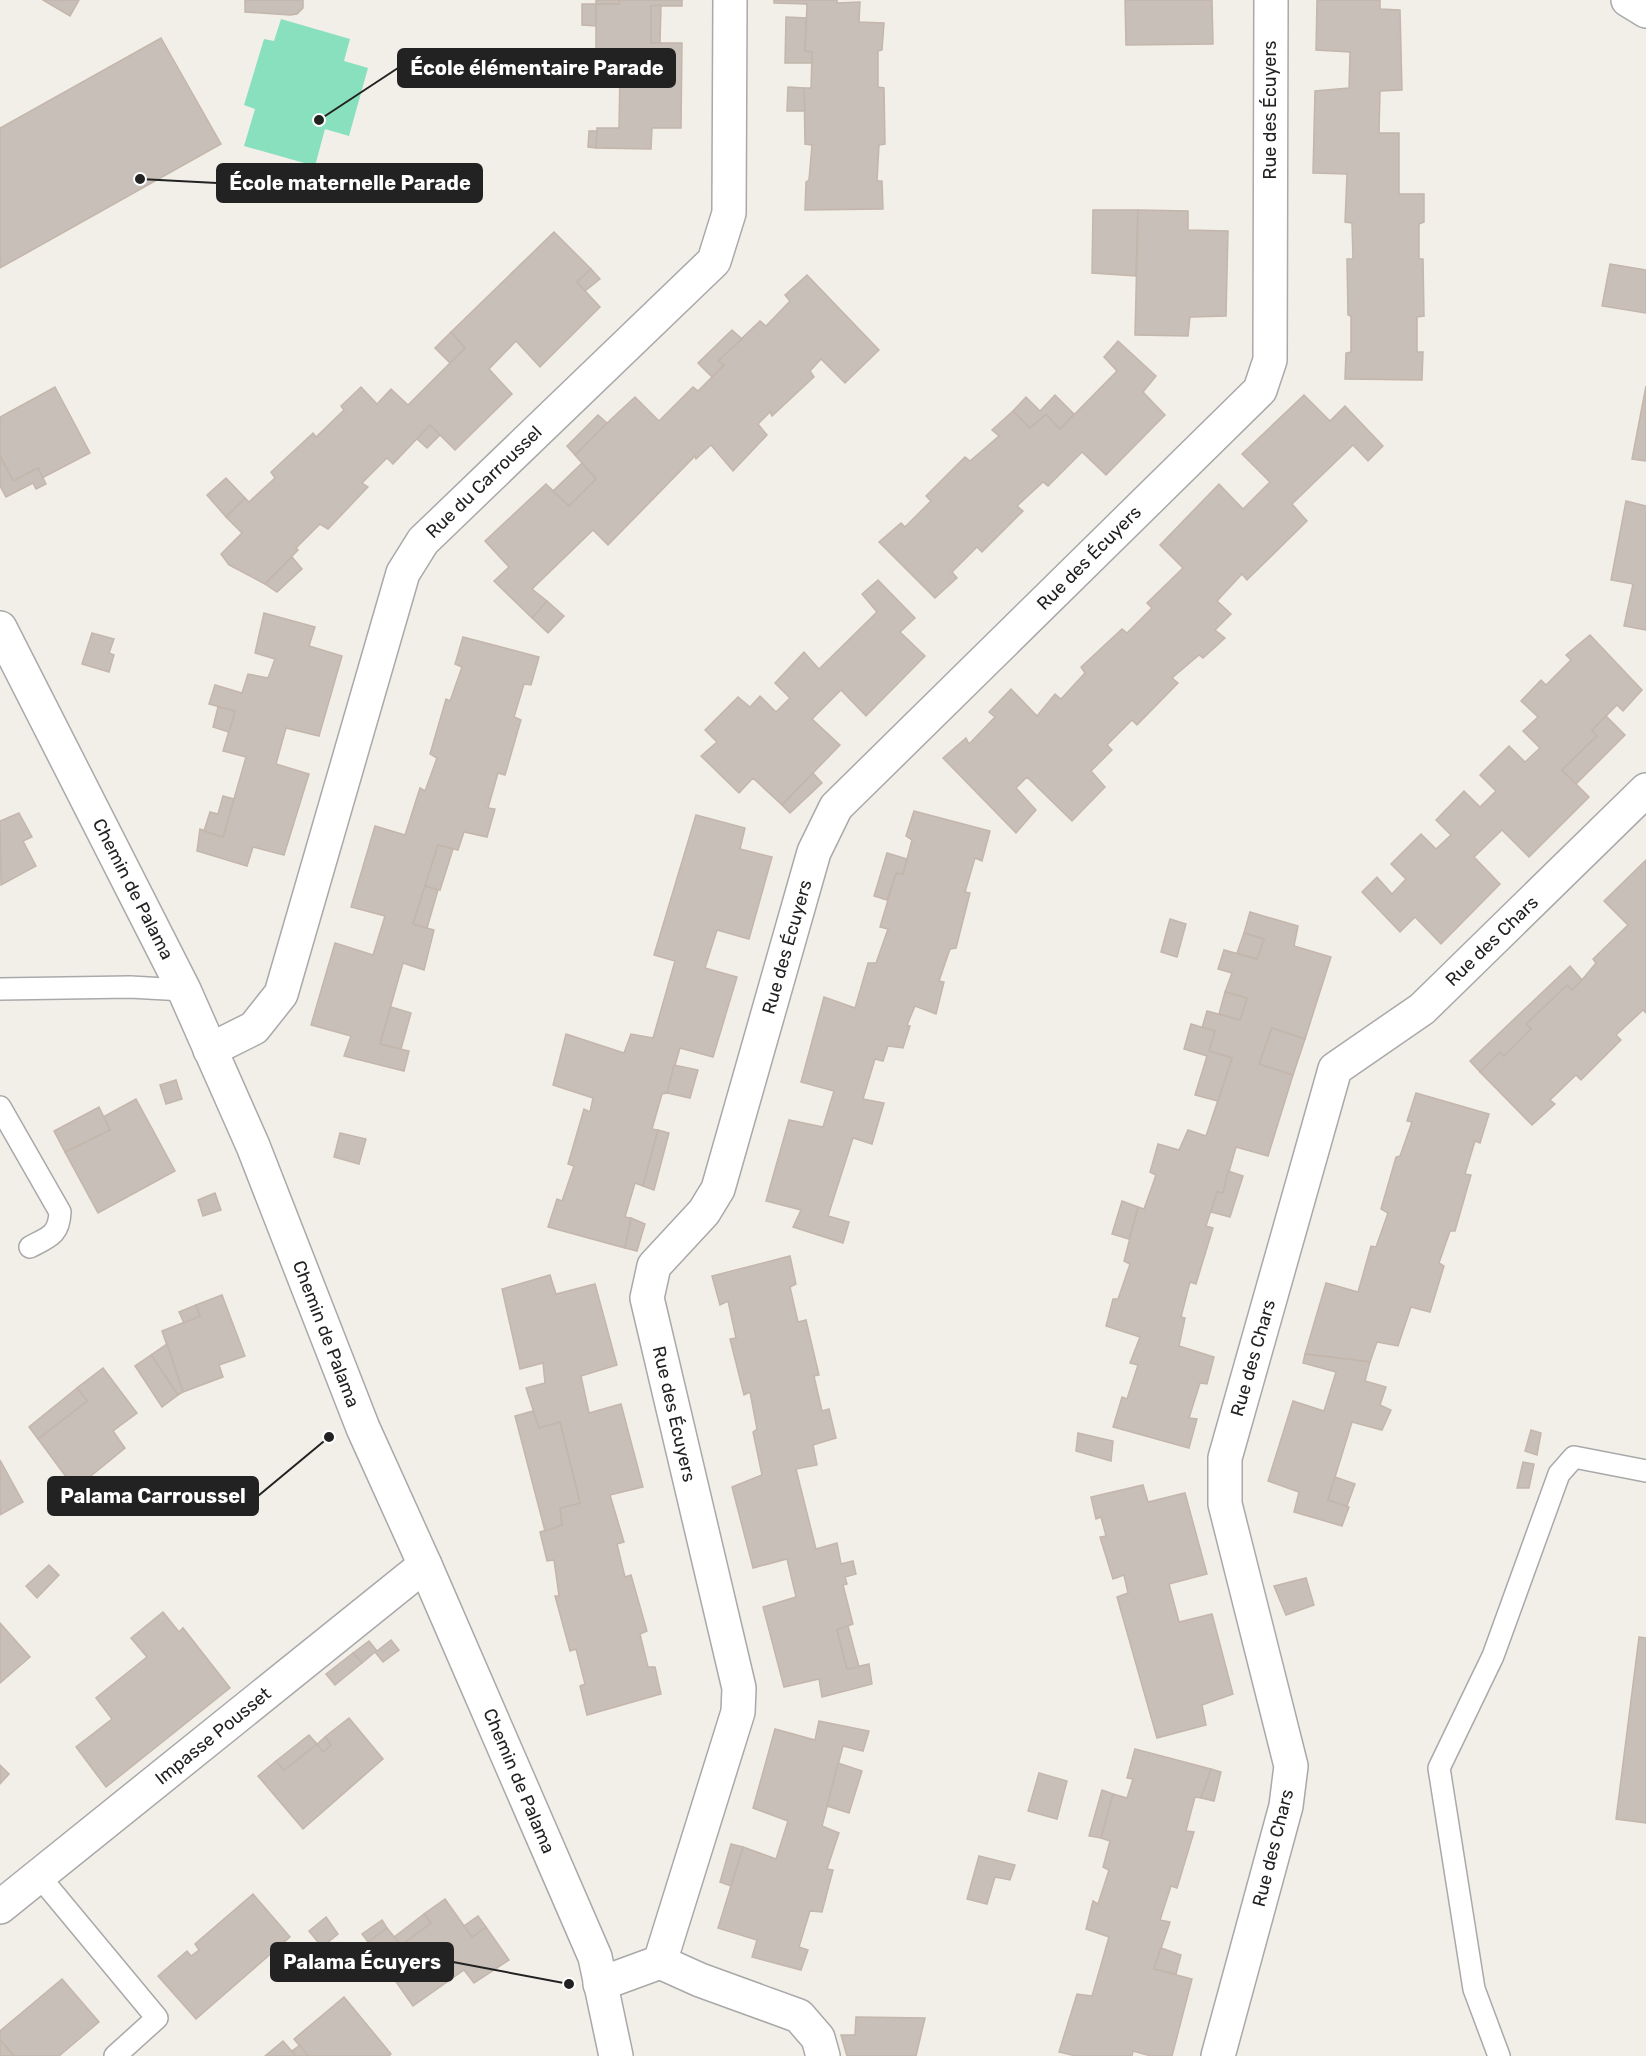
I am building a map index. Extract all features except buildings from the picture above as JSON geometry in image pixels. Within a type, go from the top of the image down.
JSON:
[{"type":"street","name":"Rue du Carroussel","points":[[210,1050],[254,1028],[281,994],[403,573],[423,541],[714,261],[729,213],[730,0]]},
{"type":"street","name":"Rue des Écuyers","points":[[660,1962],[738,1712],[739,1688],[647,1298],[654,1266],[704,1212],[718,1189],[814,852],[836,807],[1260,390],[1270,360],[1271,0]]},
{"type":"street","points":[[1628,0],[1646,11]]},
{"type":"street","name":"Chemin de Palama","points":[[0,627],[184,990],[253,1146],[363,1428],[595,1957],[616,2056]]},
{"type":"street","name":"Rue des Chars","points":[[1218,2056],[1286,1806],[1291,1766],[1226,1504],[1225,1458],[1335,1069],[1422,1009],[1646,790]]},
{"type":"street","name":"Impasse Pousset","points":[[0,1907],[425,1565]]},
{"type":"street","points":[[600,1984],[660,1962],[700,1980],[800,2016],[818,2038],[823,2056]]},
{"type":"lane","points":[[0,989],[130,987],[184,990]]},
{"type":"lane","points":[[0,1107],[60,1212],[59,1226],[52,1236],[30,1247]]},
{"type":"lane","points":[[1499,2056],[1474,1989],[1439,1768],[1493,1656],[1559,1474],[1574,1457],[1646,1471]]},
{"type":"lane","points":[[39,1876],[157,2018],[115,2056]]},
{"type":"green space","points":[[281,19],[350,39],[344,61],[368,68],[349,136],[325,129],[315,166],[244,146],[255,109],[244,105],[264,39],[274,41]]},
{"type":"place","name":"École élémentaire Parade","points":[[319,120]]},
{"type":"place","name":"École maternelle Parade","points":[[140,179]]},
{"type":"place","name":"Palama Carroussel","points":[[329,1437]]},
{"type":"place","name":"Palama Écuyers","points":[[569,1984]]}]
